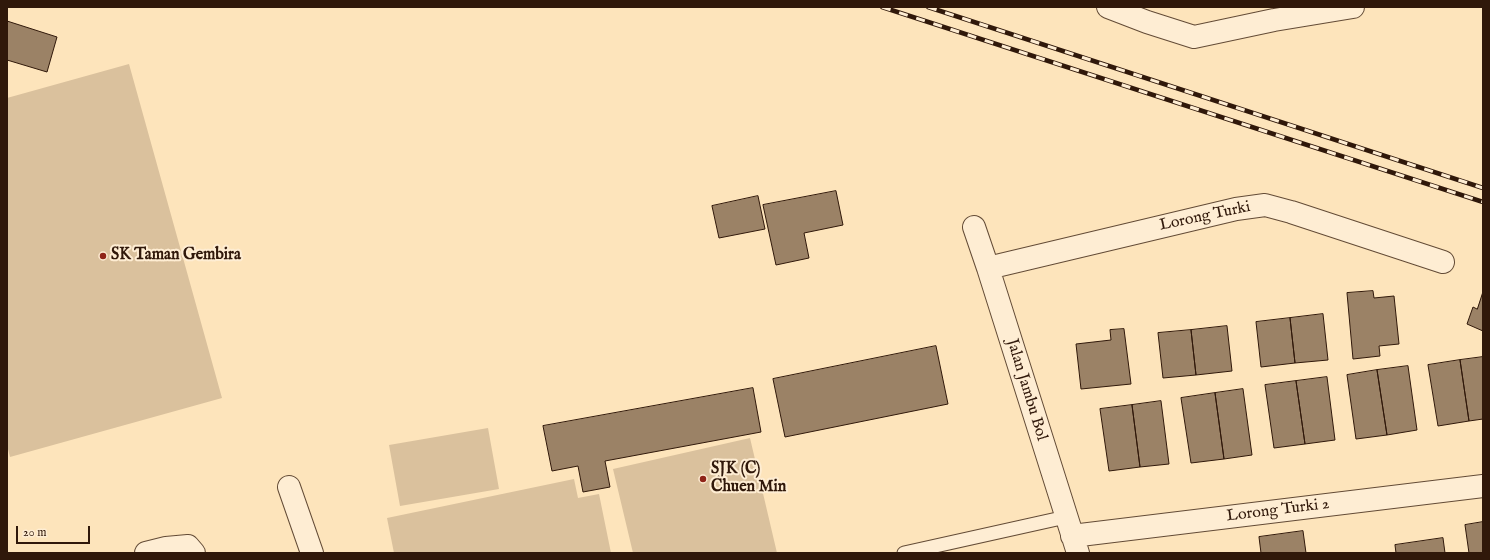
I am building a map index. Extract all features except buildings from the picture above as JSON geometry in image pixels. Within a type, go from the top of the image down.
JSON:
[{"type":"street","points":[[1108,7],[1144,15],[1194,37],[1272,14],[1353,7]]},
{"type":"street","name":"Lorong Turki","points":[[988,268],[1236,209],[1265,205],[1291,212],[1443,262]]},
{"type":"street","name":"Jalan Jambu Bol","points":[[974,227],[1072,535]]},
{"type":"street","name":"Lorong Turki 2","points":[[1072,535],[1483,486]]},
{"type":"street","points":[[289,487],[312,553]]},
{"type":"street","points":[[156,550],[188,546],[194,553]]},
{"type":"lane","points":[[904,553],[1072,535]]},
{"type":"shaded area","name":"SK Taman Gembira","points":[[129,64],[222,398],[10,457],[7,445],[7,98]]},
{"type":"shaded area","points":[[488,428],[499,489],[400,506],[389,445]]},
{"type":"shaded area","points":[[750,438],[777,553],[633,553],[613,469]]},
{"type":"shaded area","points":[[574,479],[578,498],[599,494],[611,553],[394,553],[387,518]]},
{"type":"railway","points":[[882,7],[1483,202]]},
{"type":"railway","points":[[928,7],[1483,188]]},
{"type":"place","name":"SK Taman Gembira","points":[[103,256]]},
{"type":"place","name":"SJK (C) Chuen Min","points":[[703,479]]}]
